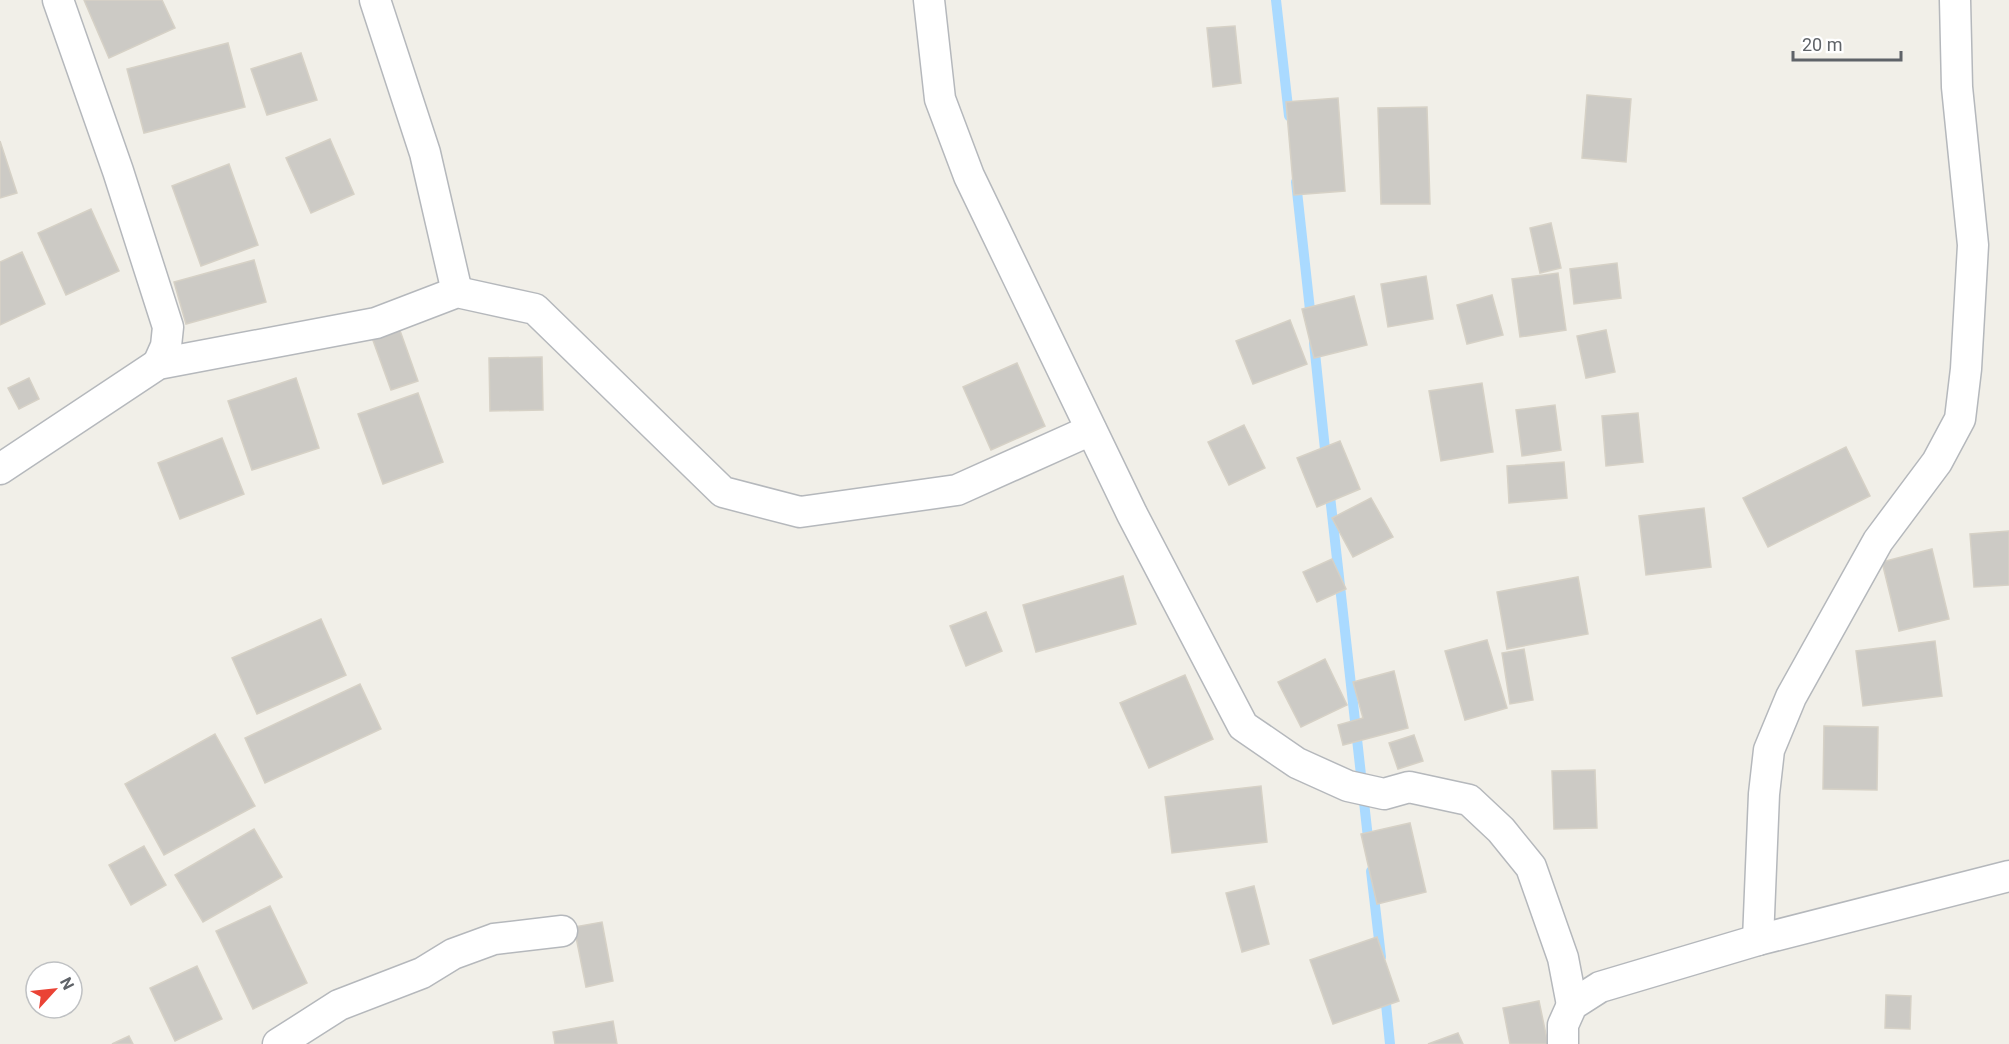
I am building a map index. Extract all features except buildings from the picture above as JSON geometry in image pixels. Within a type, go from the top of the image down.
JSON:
[{"type":"street","points":[[58,0],[118,171],[168,327],[166,346],[158,364]]},
{"type":"street","points":[[375,0],[425,153],[457,292]]},
{"type":"street","points":[[929,0],[940,99],[969,176],[1132,514],[1243,726],[1297,763],[1348,786],[1384,794],[1409,788],[1468,800],[1501,830],[1531,867],[1547,920],[1563,958],[1572,1005]]},
{"type":"street","points":[[1758,940],[1764,794],[1769,750],[1791,697],[1878,541],[1937,462],[1960,419],[1966,369],[1973,245],[1957,87],[1955,0]]},
{"type":"street","points":[[0,470],[158,364],[376,323],[457,292],[535,309],[723,492],[800,512],[957,490],[1091,430]]},
{"type":"street","points":[[1563,1044],[1563,1025],[1572,1005],[1599,987],[1758,940],[2009,876]]},
{"type":"street","points":[[278,1044],[339,1005],[422,973],[453,954],[495,939],[562,931]]},
{"type":"waterway","points":[[1276,0],[1289,116]]},
{"type":"waterway","points":[[1296,182],[1311,319]]},
{"type":"waterway","points":[[1314,343],[1326,459]]},
{"type":"waterway","points":[[1329,487],[1369,847]]},
{"type":"waterway","points":[[1371,871],[1381,957]]},
{"type":"waterway","points":[[1385,994],[1390,1044]]}]
